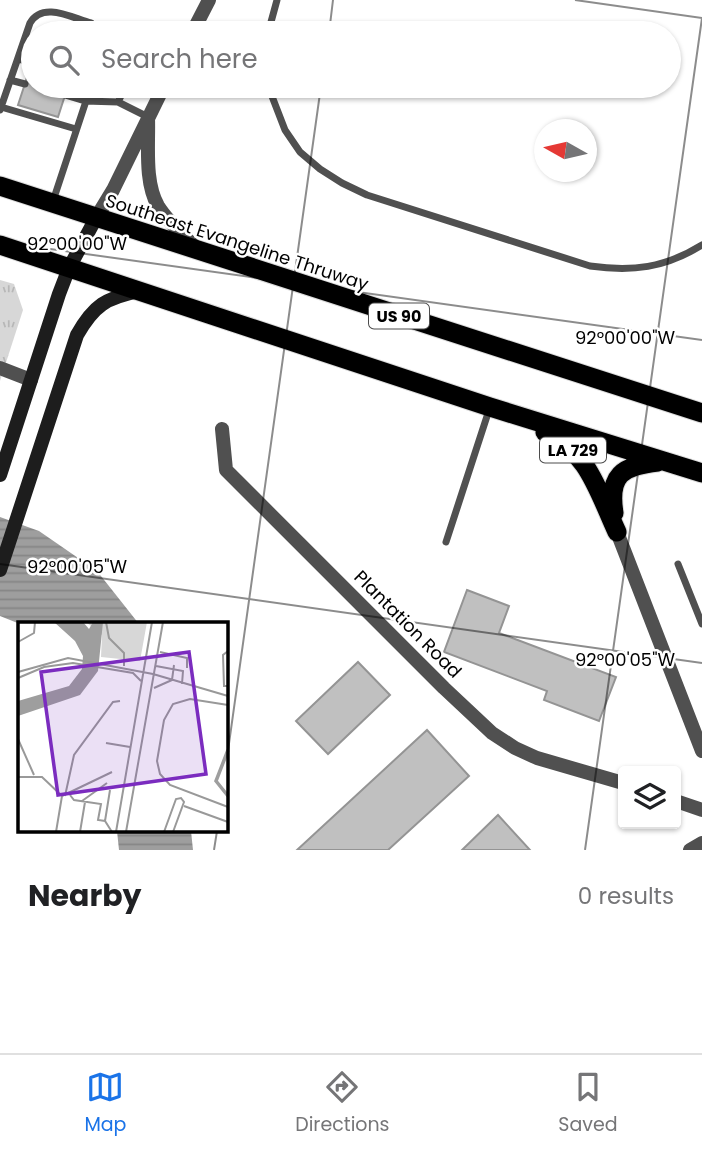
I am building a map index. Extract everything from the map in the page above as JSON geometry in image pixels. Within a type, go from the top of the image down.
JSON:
[{"type":"highway","name":"Southeast Evangeline Thruway","points":[[0,186],[702,414]]},
{"type":"highway","points":[[0,245],[490,407],[702,473]]},
{"type":"highway","name":"LA 729","points":[[490,407],[556,437],[571,448],[583,461],[617,532]]},
{"type":"highway","name":"LA 729","points":[[617,532],[612,499],[614,483],[623,472],[634,465],[666,461]]},
{"type":"main road","points":[[0,475],[69,268],[96,218]]},
{"type":"main road","points":[[0,570],[73,345],[86,318],[114,296],[140,291]]},
{"type":"street","points":[[198,21],[209,0]]},
{"type":"street","points":[[96,218],[113,190],[158,98]]},
{"type":"street","points":[[148,117],[149,169],[157,204],[199,252]]},
{"type":"street","points":[[0,368],[32,380]]},
{"type":"street","name":"Plantation Road","points":[[222,429],[226,470],[492,733],[537,758],[618,782]]},
{"type":"street","name":"LA 729","points":[[617,532],[702,751]]},
{"type":"street","points":[[681,802],[702,810]]},
{"type":"street","points":[[690,850],[702,843]]},
{"type":"lane","points":[[271,21],[277,0]]},
{"type":"lane","points":[[31,21],[37,13],[46,10],[84,21]]},
{"type":"lane","points":[[21,50],[1,108],[76,130]]},
{"type":"lane","points":[[10,80],[21,83]]},
{"type":"lane","points":[[76,98],[118,102],[148,117]]},
{"type":"lane","points":[[53,204],[87,98]]},
{"type":"lane","points":[[118,102],[120,98]]},
{"type":"lane","points":[[273,98],[285,130],[300,152],[320,169],[368,195],[590,266],[620,270],[646,268],[702,245]]},
{"type":"lane","points":[[446,542],[490,407]]},
{"type":"lane","points":[[678,564],[702,624]]},
{"type":"green space","points":[[0,280],[14,284],[23,310],[0,381]]},
{"type":"shaded area","points":[[0,517],[39,531],[97,571],[137,622],[18,623],[0,616]]},
{"type":"shaded area","points":[[117,832],[191,832],[193,850],[119,850]]},
{"type":"building","points":[[21,96],[21,98],[64,98],[58,117],[18,105]]},
{"type":"building","points":[[467,590],[509,606],[499,633],[616,677],[599,721],[544,700],[547,691],[444,652]]},
{"type":"building","points":[[358,662],[390,695],[328,754],[296,721]]},
{"type":"building","points":[[427,730],[469,776],[388,850],[297,850]]},
{"type":"building","points":[[498,815],[530,850],[462,850]]}]
